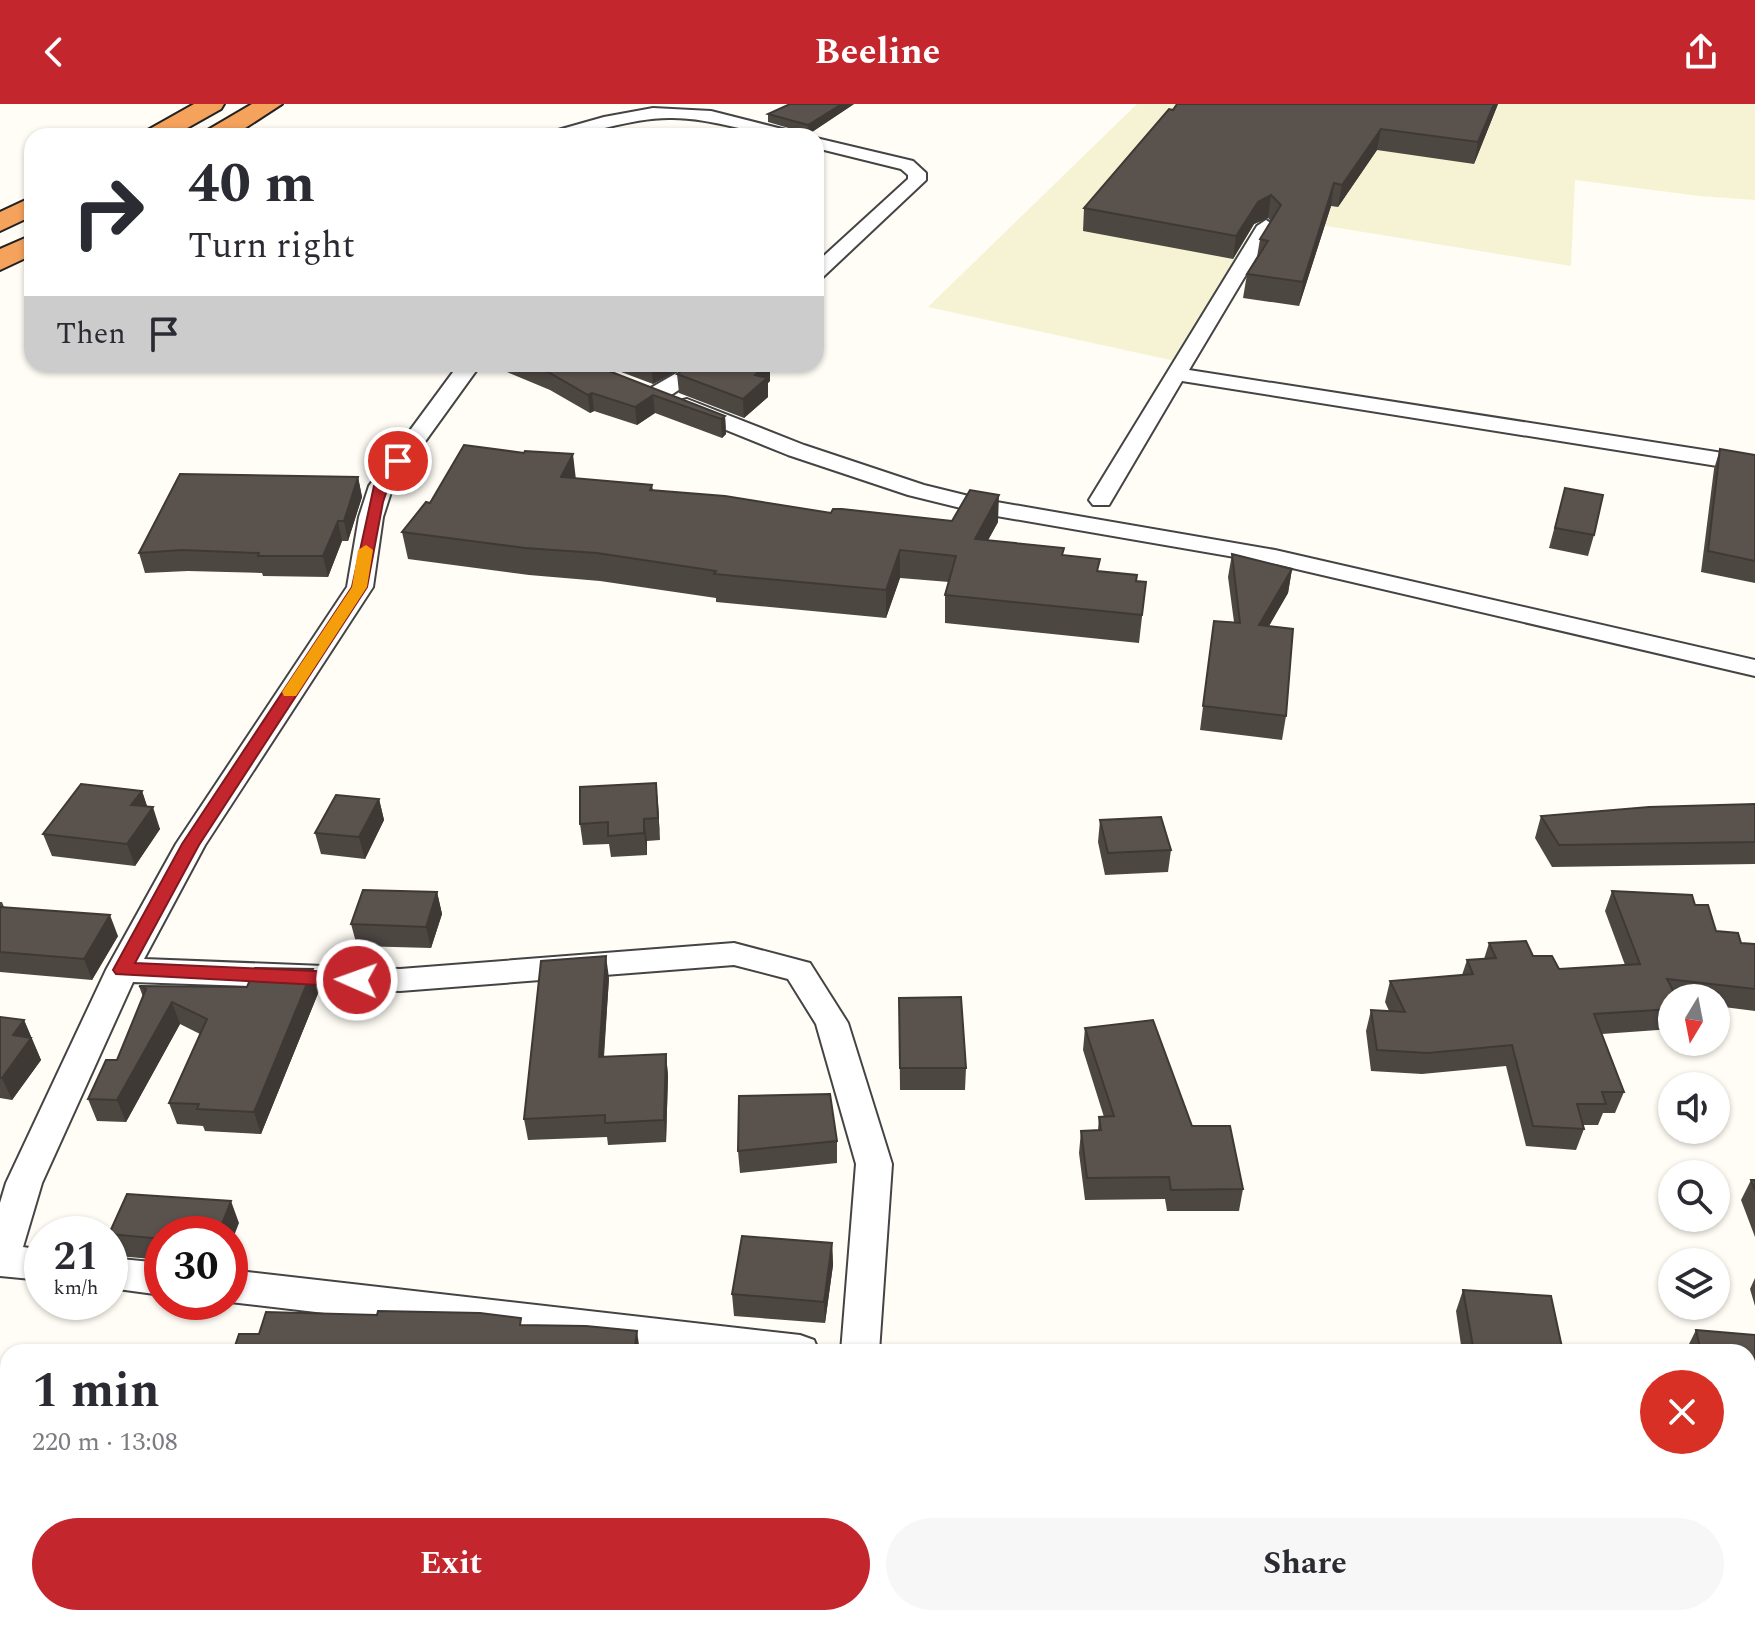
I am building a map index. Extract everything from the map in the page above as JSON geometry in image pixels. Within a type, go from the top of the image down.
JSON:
[{"type":"highway","points":[[169,128],[212,104]]},
{"type":"highway","points":[[229,128],[270,104]]},
{"type":"highway","points":[[0,223],[24,210]]},
{"type":"highway","points":[[0,261],[24,248]]},
{"type":"street","points":[[582,128],[668,112],[689,113],[754,128]]},
{"type":"street","points":[[824,145],[907,165],[917,173],[917,180],[824,266]]},
{"type":"street","points":[[1101,500],[1266,226]]},
{"type":"street","points":[[24,1263],[0,1260],[24,1183],[122,970],[191,844],[360,587],[371,517],[381,486],[464,372]]},
{"type":"street","points":[[657,394],[694,372]]},
{"type":"street","points":[[1176,374],[1755,465]]},
{"type":"street","points":[[629,384],[796,450],[916,490],[985,507],[1275,557],[1755,668]]},
{"type":"street","points":[[122,970],[400,980],[734,954],[799,971],[832,1023],[874,1164],[861,1344]]},
{"type":"street","points":[[248,1288],[731,1344]]},
{"type":"shaded area","points":[[1137,104],[1755,104],[1755,200],[1575,180],[1571,266],[1260,215],[1175,361],[928,307]]},
{"type":"building","points":[[790,104],[842,104],[808,125],[768,114]]},
{"type":"building","points":[[1177,104],[1494,104],[1478,142],[1381,129],[1342,185],[1334,183],[1303,282],[1247,274],[1268,241],[1260,239],[1281,205],[1271,195],[1258,202],[1236,236],[1084,208],[1169,109],[1173,110]]},
{"type":"building","points":[[548,372],[612,372],[725,416],[721,419],[653,395],[635,407],[592,393],[588,395]]},
{"type":"building","points":[[758,372],[755,375],[767,378],[743,399],[677,374]]},
{"type":"building","points":[[464,445],[524,453],[573,454],[561,477],[652,485],[650,490],[725,496],[831,513],[833,509],[842,509],[952,521],[970,490],[999,495],[975,539],[1064,548],[1062,555],[1100,559],[1097,571],[1137,575],[1136,581],[1146,582],[1142,615],[945,595],[956,556],[900,550],[886,590],[714,574],[716,571],[597,553],[525,548],[402,532],[426,502],[430,503]]},
{"type":"building","points":[[1720,449],[1755,455],[1755,561],[1708,551]]},
{"type":"building","points":[[180,474],[358,477],[344,521],[338,521],[323,556],[258,556],[259,553],[182,550],[139,553]]},
{"type":"building","points":[[1565,488],[1603,495],[1594,535],[1555,528]]},
{"type":"building","points":[[1232,554],[1292,569],[1259,625],[1293,629],[1286,716],[1203,706],[1214,621],[1240,623]]},
{"type":"building","points":[[656,783],[658,818],[644,819],[644,833],[608,836],[608,822],[580,824],[580,787]]},
{"type":"building","points":[[81,784],[142,791],[131,805],[153,807],[127,844],[43,834]]},
{"type":"building","points":[[336,795],[379,799],[359,837],[315,833]]},
{"type":"building","points":[[1755,804],[1755,842],[1559,845],[1541,816],[1649,807]]},
{"type":"building","points":[[1161,817],[1171,850],[1108,853],[1100,820]]},
{"type":"building","points":[[363,890],[437,892],[426,927],[351,924]]},
{"type":"building","points":[[1612,891],[1692,895],[1695,905],[1708,905],[1716,931],[1738,933],[1741,943],[1755,944],[1755,989],[1667,979],[1670,984],[1658,984],[1658,1010],[1594,1014],[1624,1092],[1602,1092],[1606,1104],[1577,1104],[1584,1129],[1533,1126],[1512,1045],[1428,1053],[1377,1050],[1371,1010],[1405,1012],[1390,981],[1473,974],[1467,960],[1496,958],[1489,943],[1526,941],[1533,956],[1552,956],[1559,969],[1640,964]]},
{"type":"building","points":[[0,907],[110,915],[84,959],[0,952]]},
{"type":"building","points":[[606,956],[599,1057],[666,1054],[664,1120],[605,1123],[605,1115],[524,1119],[541,961]]},
{"type":"building","points":[[255,968],[313,969],[254,1112],[197,1109],[199,1104],[169,1103],[207,1019],[172,1002],[117,1100],[88,1099],[106,1060],[117,1060],[146,989],[139,986],[247,987]]},
{"type":"building","points":[[961,997],[966,1068],[900,1068],[899,998]]},
{"type":"building","points":[[0,1017],[24,1020],[13,1035],[31,1038],[2,1078],[0,1078]]},
{"type":"building","points":[[1153,1020],[1192,1126],[1230,1126],[1243,1189],[1171,1190],[1169,1177],[1087,1178],[1081,1131],[1101,1130],[1099,1117],[1114,1116],[1085,1028]]},
{"type":"building","points":[[830,1094],[837,1141],[738,1151],[739,1096]]},
{"type":"building","points":[[127,1194],[231,1201],[225,1216],[144,1216],[144,1237],[128,1236],[128,1216],[117,1216]]},
{"type":"building","points":[[742,1236],[832,1243],[824,1302],[732,1294]]},
{"type":"building","points":[[1463,1290],[1551,1296],[1561,1344],[1473,1344]]},
{"type":"building","points":[[378,1311],[480,1313],[521,1318],[520,1325],[637,1331],[635,1344],[236,1344],[239,1334],[259,1334],[266,1312],[377,1315]]},
{"type":"building","points":[[1696,1330],[1755,1335],[1755,1344],[1699,1344]]},
{"type":"slow traffic","points":[[290,692],[360,587],[366,550]]},
{"type":"route","points":[[357,980],[122,970],[191,844],[360,587],[371,517],[381,486],[398,461]]}]
